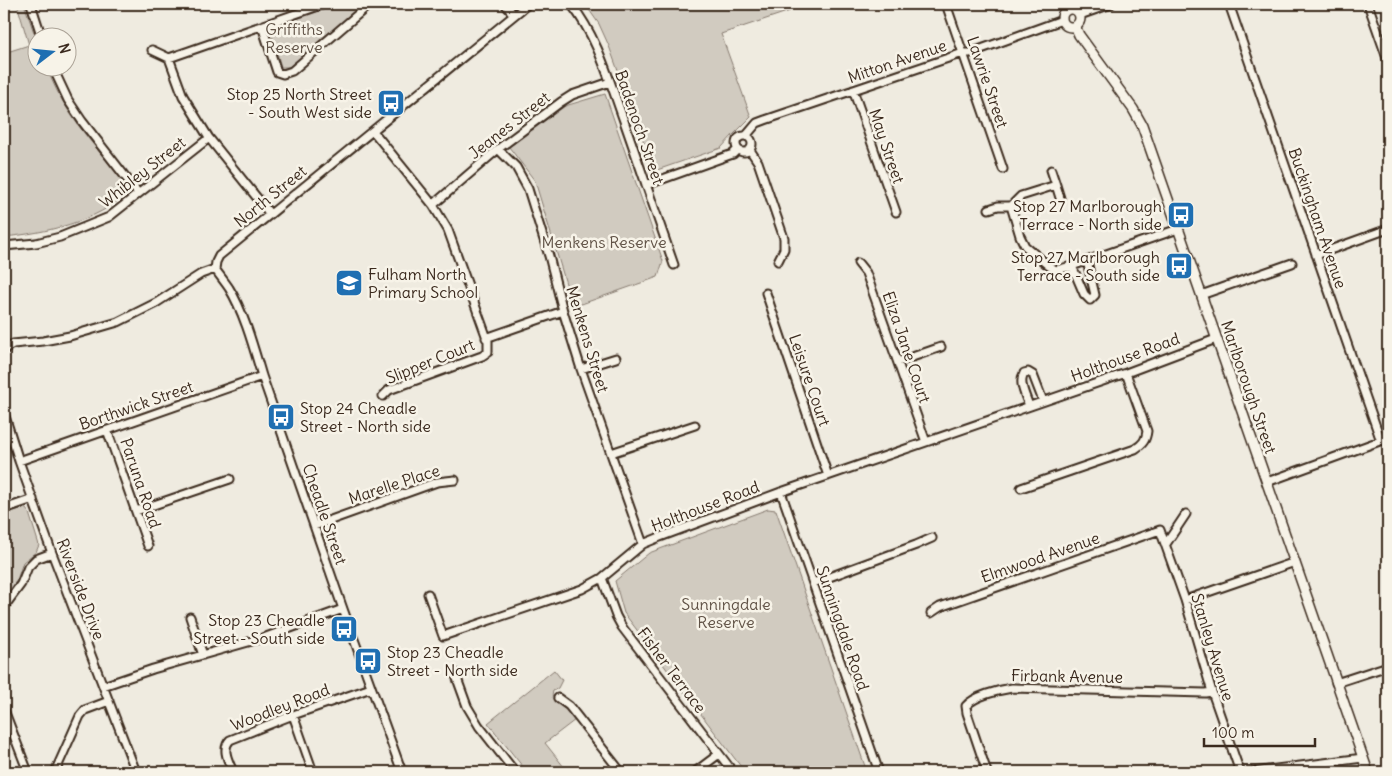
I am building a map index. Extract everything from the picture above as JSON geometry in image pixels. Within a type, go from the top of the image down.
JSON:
[{"type":"street","points":[[31,4],[39,28]]},
{"type":"street","points":[[152,50],[169,58],[324,4]]},
{"type":"street","points":[[262,26],[277,72],[283,74],[292,71],[364,9],[365,4]]},
{"type":"street","points":[[505,4],[514,15]]},
{"type":"street","name":"North Street","points":[[215,269],[219,256],[528,4]]},
{"type":"street","name":"Badenoch Street","points":[[571,4],[594,39],[674,265]]},
{"type":"street","name":"Lawrie Street","points":[[946,4],[1003,169]]},
{"type":"street","points":[[1080,15],[1112,4]]},
{"type":"street","name":"Buckingham Avenue","points":[[1229,4],[1316,255],[1385,439]]},
{"type":"street","points":[[1368,4],[1388,60]]},
{"type":"street","points":[[1067,6],[1080,15],[1079,23],[1075,26],[1068,27],[1062,20],[1062,13],[1067,6]]},
{"type":"street","name":"Mitton Avenue","points":[[746,136],[757,123],[963,53],[970,53],[1062,20]]},
{"type":"street","name":"Marlborough Street","points":[[1075,26],[1078,33],[1133,109],[1142,125],[1368,772]]},
{"type":"street","points":[[169,58],[183,96],[208,138],[270,214]]},
{"type":"street","points":[[58,78],[68,100],[82,121],[138,193]]},
{"type":"street","name":"Jeanes Street","points":[[433,205],[498,149],[560,102],[572,95],[610,82]]},
{"type":"street","name":"May Street","points":[[853,90],[896,212]]},
{"type":"street","points":[[373,131],[433,205],[448,230],[486,338],[563,311]]},
{"type":"street","points":[[750,150],[745,152],[738,150],[735,144],[737,138],[746,136],[752,142],[750,150],[758,162],[784,238],[784,249],[778,261]]},
{"type":"street","name":"Whibley Street","points":[[4,246],[36,243],[74,232],[109,217],[208,138]]},
{"type":"street","name":"Menkens Street","points":[[498,149],[516,167],[528,190],[549,256],[581,370],[643,544]]},
{"type":"street","points":[[646,185],[733,154],[738,150]]},
{"type":"street","points":[[1051,170],[1060,198]]},
{"type":"street","points":[[989,209],[998,206],[1011,206],[1021,196],[1056,185]]},
{"type":"street","points":[[1011,206],[1025,246],[1056,270],[1178,229]]},
{"type":"street","points":[[1316,255],[1388,229]]},
{"type":"street","points":[[1072,266],[1084,294],[1090,300],[1095,295],[1087,261]]},
{"type":"street","name":"Eliza Jane Court","points":[[858,263],[866,273],[926,442]]},
{"type":"street","points":[[1201,295],[1292,263]]},
{"type":"street","points":[[4,351],[13,344],[70,336],[118,322],[156,303],[201,274],[215,269]]},
{"type":"street","name":"Cheadle Street","points":[[215,269],[236,301],[251,340],[343,609],[402,772]]},
{"type":"street","name":"Leisure Court","points":[[766,293],[828,476]]},
{"type":"street","name":"Slipper Court","points":[[382,396],[389,390],[482,356],[488,352],[486,338]]},
{"type":"street","name":"Holthouse Road","points":[[428,594],[443,636],[582,589],[602,578],[643,544],[780,492],[1126,373],[1216,339]]},
{"type":"street","points":[[898,362],[940,347]]},
{"type":"street","points":[[581,370],[616,358]]},
{"type":"street","points":[[1029,406],[1021,378],[1024,373],[1028,372],[1033,375],[1043,401]]},
{"type":"street","points":[[1021,488],[1135,449],[1141,445],[1146,438],[1147,431],[1126,373]]},
{"type":"street","name":"Borthwick Street","points":[[19,461],[262,376]]},
{"type":"street","name":"Riverside Drive","points":[[4,413],[52,553],[136,772]]},
{"type":"street","points":[[611,453],[695,425]]},
{"type":"street","name":"Paruna Road","points":[[107,430],[148,546]]},
{"type":"street","points":[[1267,482],[1385,439]]},
{"type":"street","points":[[136,512],[230,479]]},
{"type":"street","name":"Marelle Place","points":[[314,526],[437,482],[455,480]]},
{"type":"street","name":"Sunningdale Road","points":[[780,492],[879,772]]},
{"type":"street","points":[[4,509],[33,499]]},
{"type":"street","points":[[1166,544],[1186,514]]},
{"type":"street","name":"Stanley Avenue","points":[[1160,530],[1185,600],[1212,692],[1240,772]]},
{"type":"street","name":"Elmwood Avenue","points":[[931,613],[940,607],[1160,530]]},
{"type":"street","points":[[813,583],[932,538]]},
{"type":"street","points":[[4,607],[21,584],[28,567],[36,559],[52,553]]},
{"type":"street","points":[[1185,600],[1295,562]]},
{"type":"street","name":"Fisher Terrace","points":[[602,578],[622,627],[734,772]]},
{"type":"street","points":[[103,686],[152,669],[266,637],[343,609]]},
{"type":"street","points":[[190,617],[203,655]]},
{"type":"street","points":[[1336,683],[1388,666]]},
{"type":"street","points":[[455,673],[467,706],[479,726],[515,772]]},
{"type":"street","name":"Woodley Road","points":[[232,772],[226,753],[227,743],[230,740],[293,715],[372,688]]},
{"type":"street","name":"Firbank Avenue","points":[[987,772],[967,713],[966,706],[970,700],[1002,689],[1012,688],[1212,692]]},
{"type":"street","points":[[558,698],[569,706],[621,772]]},
{"type":"street","points":[[56,772],[80,716],[85,710],[109,701]]},
{"type":"street","points":[[4,710],[6,723],[28,772]]},
{"type":"street","points":[[293,715],[313,772]]},
{"type":"street","points":[[694,772],[719,754]]},
{"type":"street","points":[[1253,772],[1362,758]]},
{"type":"green space","points":[[17,4],[24,4],[32,28],[28,28],[28,42]]},
{"type":"green space","name":"Griffiths Reserve","points":[[340,4],[360,4],[357,12],[289,67],[281,67],[270,28]]},
{"type":"green space","points":[[585,4],[787,4],[790,11],[721,34],[751,117],[721,148],[657,170],[653,168],[609,46],[599,24]]},
{"type":"green space","points":[[28,45],[28,78],[51,78],[68,110],[89,140],[126,186],[128,192],[116,202],[102,211],[70,224],[53,229],[4,237],[4,53]]},
{"type":"green space","name":"Menkens Reserve","points":[[605,94],[663,261],[658,277],[573,307],[535,181],[509,147],[565,106]]},
{"type":"green space","points":[[24,508],[29,513],[39,545],[36,552],[23,562],[17,580],[4,598],[4,514]]},
{"type":"green space","name":"Sunningdale Reserve","points":[[768,509],[776,510],[867,772],[745,772],[624,613],[615,581],[649,553]]},
{"type":"green space","points":[[554,670],[562,680],[558,688],[553,691],[552,698],[556,703],[565,706],[575,720],[545,743],[568,772],[527,772],[488,723]]},
{"type":"place","name":"Stop 25 North Street - South West side","points":[[391,103]]},
{"type":"place","name":"Stop 27 Marlborough Terrace - North side","points":[[1181,215]]},
{"type":"place","name":"Stop 27 Marlborough Terrace - South side","points":[[1179,266]]},
{"type":"place","name":"Fulham North Primary School","points":[[349,283]]},
{"type":"place","name":"Stop 24 Cheadle Street - North side","points":[[281,417]]},
{"type":"place","name":"Stop 23 Cheadle Street - South side","points":[[344,629]]},
{"type":"place","name":"Stop 23 Cheadle Street - North side","points":[[368,661]]}]
